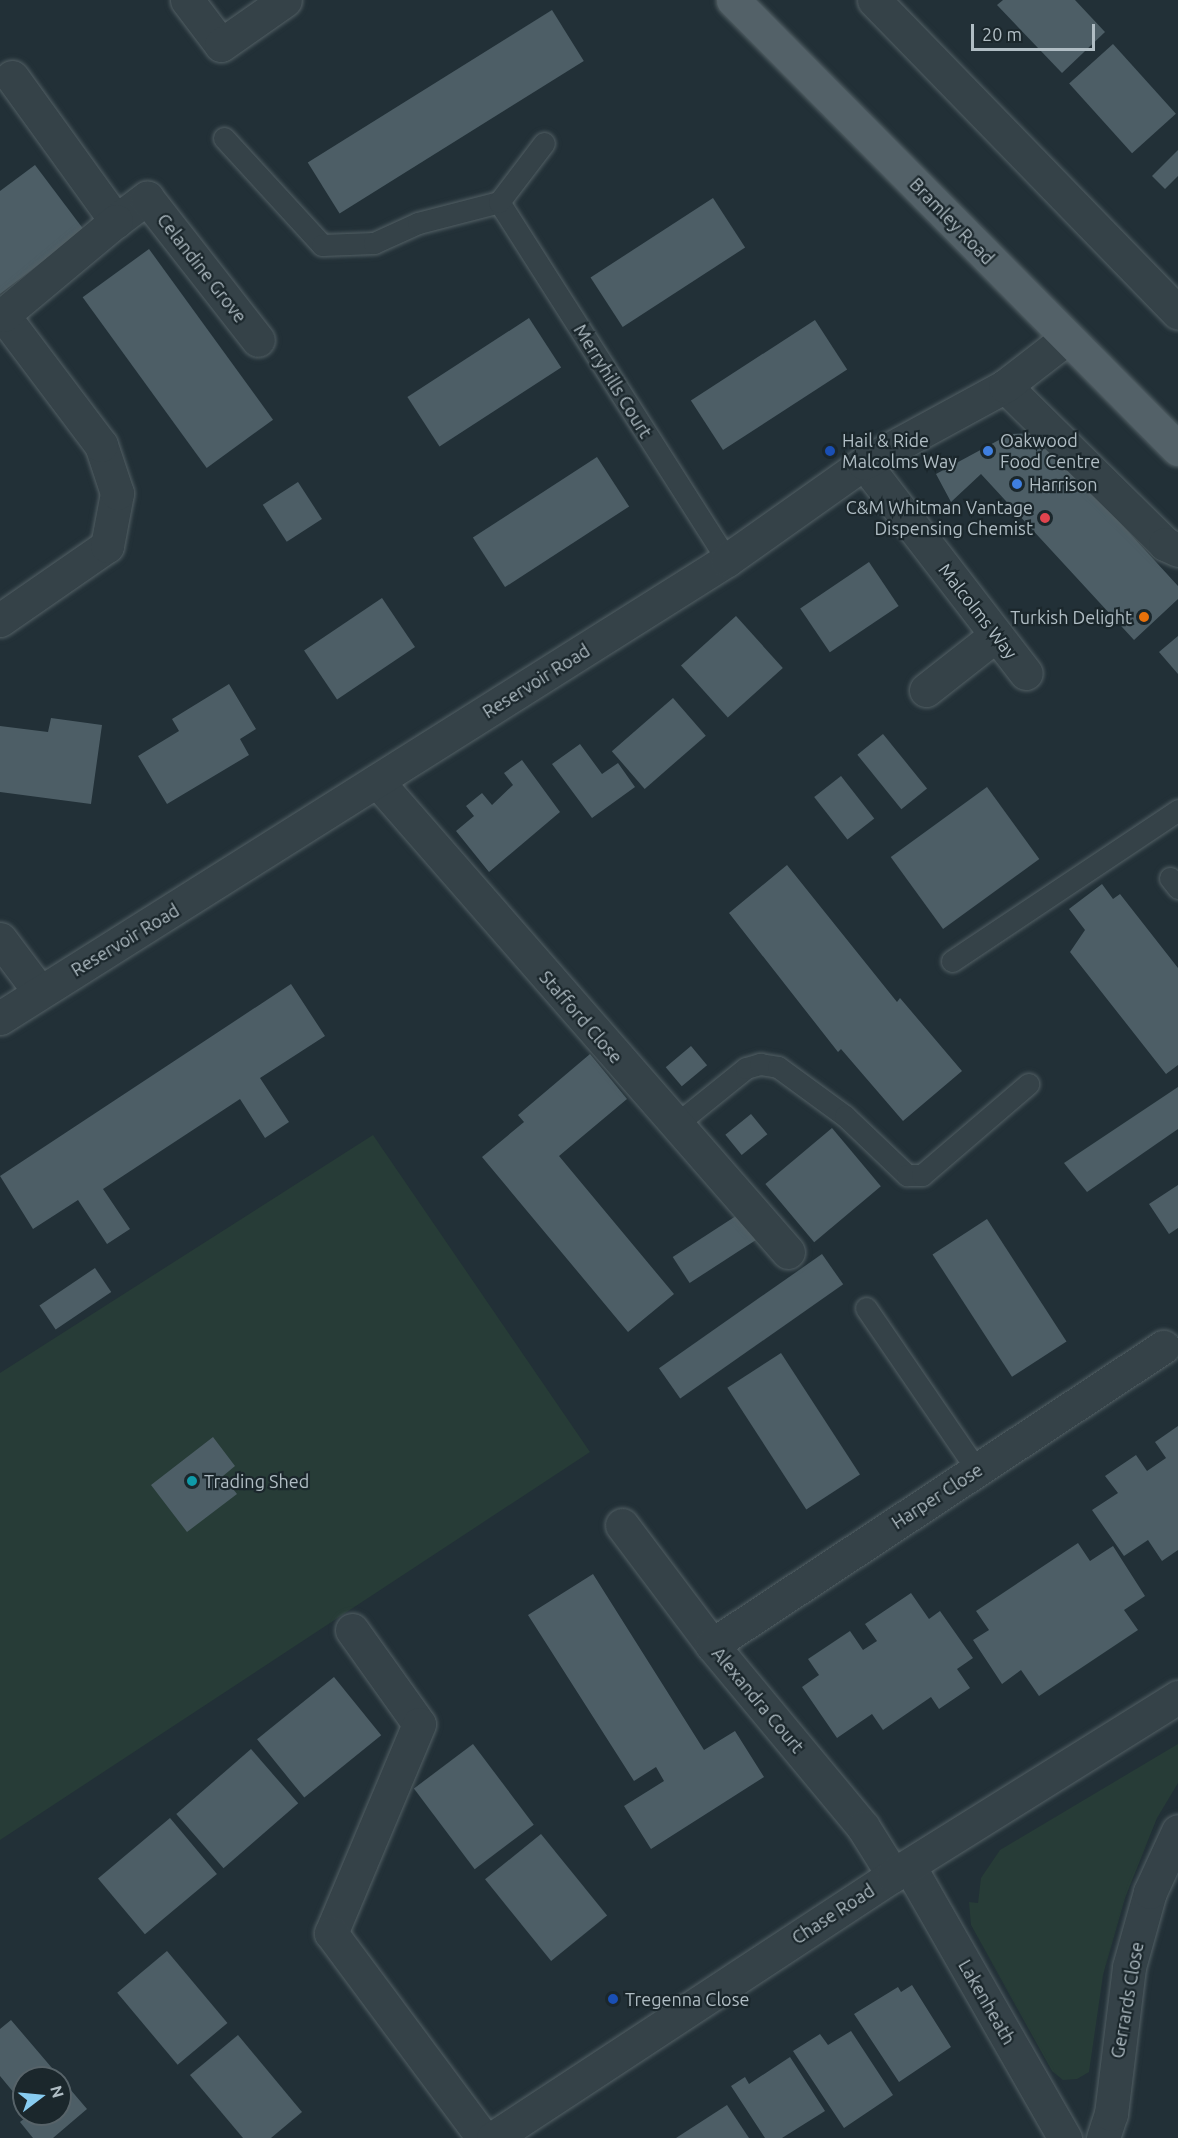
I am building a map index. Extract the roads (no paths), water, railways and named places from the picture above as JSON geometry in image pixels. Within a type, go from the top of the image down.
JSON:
[{"type":"main road","name":"Bramley Road","points":[[733,0],[1067,338],[1176,442]]},
{"type":"street","points":[[188,0],[221,45],[285,0]]},
{"type":"street","points":[[874,0],[1178,313]]},
{"type":"street","points":[[12,77],[116,221]]},
{"type":"street","name":"Celandine Grove","points":[[0,620],[107,546],[117,493],[101,445],[3,315],[147,198],[258,340]]},
{"type":"street","name":"Reservoir Road","points":[[0,1018],[39,991],[210,888],[727,560],[864,464],[1005,386],[1067,338]]},
{"type":"street","points":[[1005,386],[1165,544],[1178,550]]},
{"type":"street","name":"Malcolms Way","points":[[864,464],[1026,673]]},
{"type":"street","points":[[926,690],[996,635]]},
{"type":"street","name":"Stafford Close","points":[[377,781],[674,1126],[788,1252]]},
{"type":"street","points":[[0,939],[39,991]]},
{"type":"street","name":"Harper Close","points":[[712,1645],[1162,1347]]},
{"type":"street","name":"Alexandra Court","points":[[622,1525],[712,1645],[901,1870]]},
{"type":"street","points":[[352,1630],[419,1724],[331,1934],[483,2138]]},
{"type":"street","name":"Chase Road","points":[[493,2138],[901,1870],[1178,1697]]},
{"type":"street","name":"Gerrards Close","points":[[1103,2138],[1111,2114],[1128,1967],[1150,1892],[1178,1832]]},
{"type":"street","name":"Lakenheath","points":[[901,1870],[1065,2138]]},
{"type":"lane","points":[[224,138],[322,245],[374,243],[418,223],[499,202],[544,143]]},
{"type":"lane","name":"Merryhills Court","points":[[499,202],[727,560]]},
{"type":"lane","points":[[952,961],[1178,810]]},
{"type":"lane","points":[[674,1126],[746,1068],[760,1064],[778,1067],[845,1116],[907,1175],[921,1175],[1028,1084]]},
{"type":"lane","points":[[867,1308],[977,1470]]},
{"type":"place","name":"Hail & Ride Malcolms Way","points":[[830,451]]},
{"type":"place","name":"Oakwood Food Centre","points":[[988,451]]},
{"type":"place","name":"Harrison","points":[[1017,484]]},
{"type":"place","name":"C&M Whitman Vantage Dispensing Chemist","points":[[1045,518]]},
{"type":"place","name":"Turkish Delight","points":[[1144,617]]},
{"type":"place","name":"Trading Shed","points":[[192,1481]]},
{"type":"place","name":"Tregenna Close","points":[[613,1999]]}]
